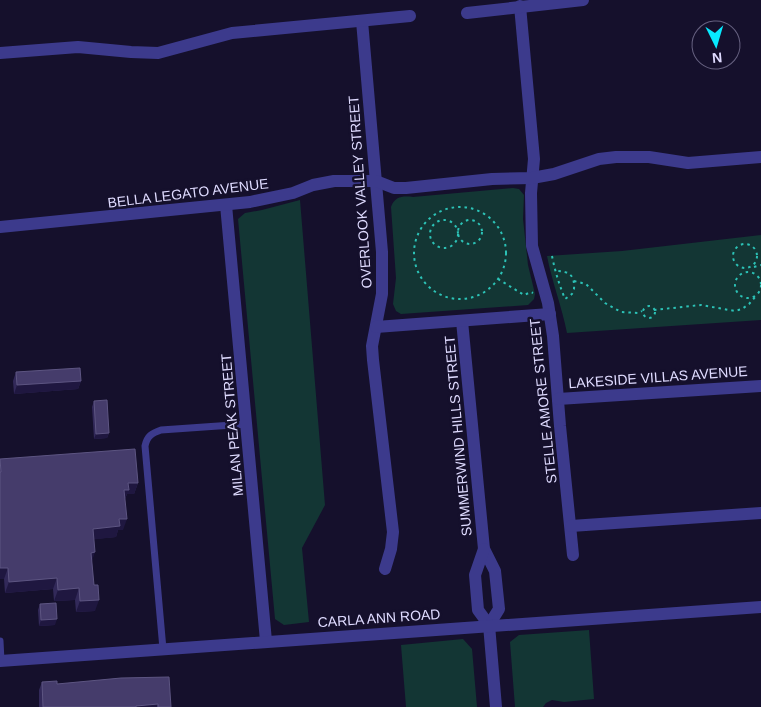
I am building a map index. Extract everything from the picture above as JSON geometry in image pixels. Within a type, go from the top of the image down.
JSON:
[{"type":"street","points":[[467,13],[583,0]]},
{"type":"street","name":"STELLE AMORE STREET","points":[[520,6],[534,159],[532,178],[532,246],[549,308],[553,336],[573,555]]},
{"type":"street","points":[[0,53],[78,47],[158,53],[232,34],[410,16]]},
{"type":"street","name":"OVERLOOK VALLEY STREET","points":[[362,21],[382,252],[382,294],[372,346],[393,532],[392,548],[385,569]]},
{"type":"street","name":"BELLA LEGATO AVENUE","points":[[0,227],[226,206],[272,198],[293,193],[313,185],[334,181],[376,181],[394,188],[400,188],[492,179],[532,178],[564,171],[599,159],[616,157],[649,157],[688,163],[761,158]]},
{"type":"street","name":"MILAN PEAK STREET","points":[[226,206],[266,642]]},
{"type":"street","points":[[376,327],[462,320],[549,308]]},
{"type":"street","name":"SUMMERWIND HILLS STREET","points":[[462,320],[484,549],[495,571],[499,609],[489,625],[478,610],[475,575],[484,549]]},
{"type":"street","name":"LAKESIDE VILLAS AVENUE","points":[[558,399],[761,386]]},
{"type":"street","points":[[571,526],[761,513]]},
{"type":"street","name":"CARLA ANN ROAD","points":[[1,661],[761,607]]},
{"type":"street","points":[[489,625],[496,707]]},
{"type":"lane","points":[[162,649],[146,440],[151,433],[162,430],[247,424]]},
{"type":"lane","points":[[0,641],[1,661]]},
{"type":"path","points":[[459,206],[475,208],[489,216],[500,228],[506,243],[506,259],[498,279],[491,287],[479,295],[465,299],[450,298],[436,293],[425,284],[417,271],[413,257],[414,242],[419,229],[430,216],[444,209],[459,206]]},
{"type":"path","points":[[458,233],[452,223],[443,220],[432,227],[430,236],[438,247],[447,248],[455,243],[458,233],[460,225],[466,220],[475,220],[483,228],[480,240],[474,244],[466,243],[459,237],[458,233]]},
{"type":"path","points":[[749,268],[753,266],[757,259],[756,251],[750,245],[742,244],[733,252],[734,263],[741,268],[749,268],[761,265]]},
{"type":"path","points":[[552,256],[555,271],[564,299],[572,294],[574,281],[570,273],[555,271]]},
{"type":"path","points":[[574,281],[586,284],[605,303],[621,312],[639,313],[645,307],[650,306],[654,310],[700,306],[735,311],[742,309],[756,296],[761,287],[760,280],[754,274],[746,273],[738,277],[735,284],[737,292],[740,296],[748,298],[756,296]]},
{"type":"path","points":[[498,279],[524,295],[532,292],[549,308]]},
{"type":"path","points":[[642,311],[643,316],[649,319],[654,316],[654,310]]},
{"type":"green space","points":[[519,189],[524,195],[523,219],[528,265],[535,294],[534,299],[528,305],[401,314],[396,311],[393,304],[396,278],[391,207],[393,203],[403,197]]},
{"type":"green space","points":[[300,200],[325,505],[302,548],[309,622],[284,625],[275,619],[238,219],[245,213]]},
{"type":"green space","points":[[761,235],[761,320],[567,333],[547,256],[622,251]]},
{"type":"green space","points":[[589,630],[594,699],[564,702],[552,700],[543,707],[515,707],[510,642],[519,635]]},
{"type":"green space","points":[[463,639],[472,649],[477,707],[406,707],[401,645]]},
{"type":"building","points":[[80,368],[81,381],[17,385],[16,372]]},
{"type":"building","points":[[107,400],[109,433],[96,434],[94,401]]},
{"type":"building","points":[[135,449],[138,483],[128,483],[129,490],[124,490],[127,519],[119,519],[120,526],[93,529],[95,552],[91,553],[94,585],[98,585],[99,600],[80,601],[79,588],[58,590],[57,578],[9,582],[8,568],[0,568],[0,459]]},
{"type":"building","points":[[56,603],[57,619],[41,620],[40,604]]},
{"type":"building","points":[[169,677],[171,707],[158,707],[158,704],[136,707],[43,707],[42,682],[57,681],[57,684],[121,678]]}]
